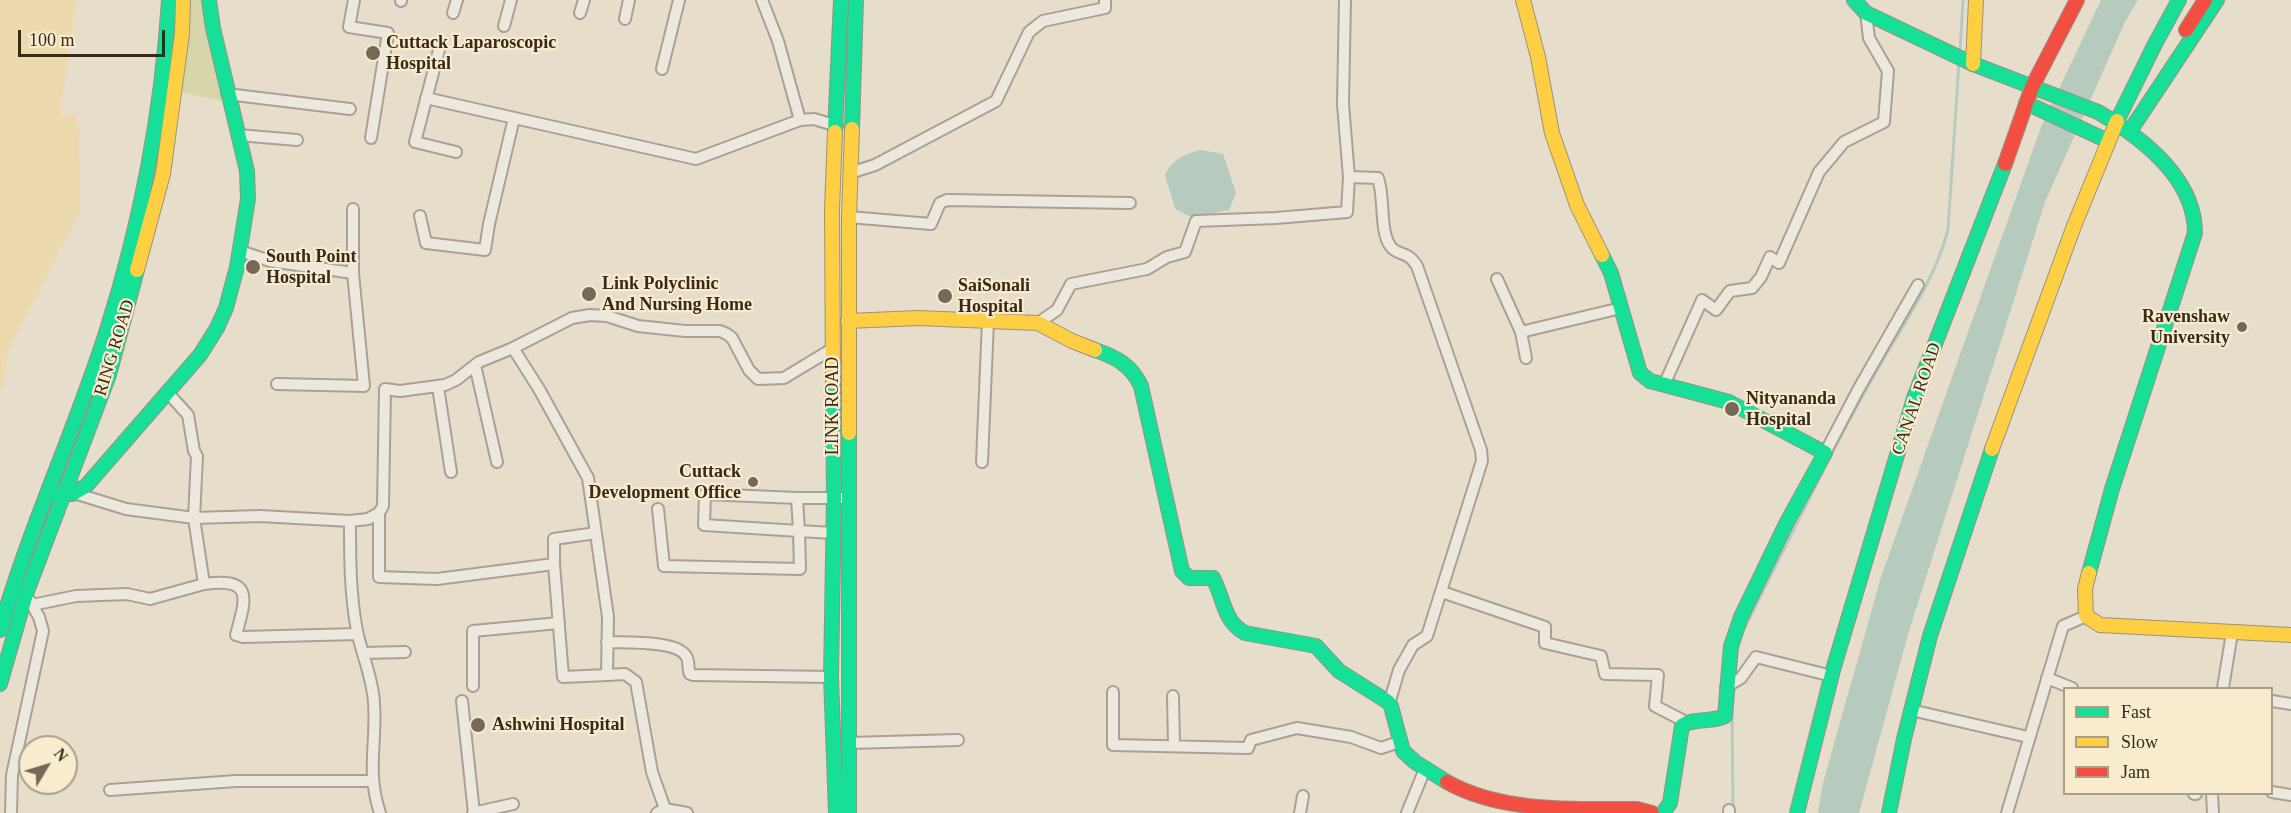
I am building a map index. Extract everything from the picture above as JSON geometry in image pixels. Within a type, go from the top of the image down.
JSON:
[{"type":"main road","name":"RING ROAD","points":[[0,630],[26,548],[92,376],[142,202],[159,120],[169,0]]},
{"type":"main road","name":"RING ROAD","points":[[0,684],[109,375],[163,174],[177,79],[183,0]]},
{"type":"main road","points":[[49,491],[68,494],[86,486],[200,355],[217,328],[226,308],[240,251],[248,199],[247,171],[227,94],[209,0]]},
{"type":"main road","name":"LINK ROAD","points":[[836,813],[831,677],[834,498],[832,210],[841,0]]},
{"type":"main road","name":"LINK ROAD","points":[[849,813],[848,321],[856,0]]},
{"type":"main road","points":[[1523,0],[1538,57],[1555,143],[1577,205],[1611,273],[1640,373],[1650,381],[1730,402],[1825,453],[1746,602],[1731,646],[1725,716],[1720,719],[1686,722],[1682,726],[1670,803],[1663,813]]},
{"type":"main road","points":[[1854,0],[1866,13],[1965,60],[2098,112],[2122,126],[2163,163],[2182,189],[2193,213],[2195,233],[2112,489],[2085,589],[2086,616],[2100,625],[2291,635]]},
{"type":"main road","points":[[1965,60],[1976,0]]},
{"type":"main road","name":"CANAL ROAD","points":[[1797,813],[1832,676],[1914,398],[1988,210],[2026,103],[2036,89],[2077,0]]},
{"type":"main road","points":[[2122,126],[2138,75],[2179,0]]},
{"type":"main road","points":[[2122,126],[2205,0]]},
{"type":"main road","points":[[1889,813],[1911,710],[1948,577],[2046,298],[2108,141],[2122,126],[2217,0]]},
{"type":"main road","points":[[2026,103],[2108,141]]},
{"type":"main road","points":[[836,132],[851,140]]},
{"type":"main road","points":[[848,321],[918,318],[1038,323],[1071,340],[1115,355],[1125,362],[1138,377],[1185,575],[1189,578],[1213,578],[1219,588],[1227,617],[1235,629],[1245,633],[1316,646],[1339,671],[1389,704],[1404,753],[1443,782],[1464,793],[1526,808],[1637,809],[1652,813]]},
{"type":"street","points":[[354,0],[349,27],[388,33],[371,138]]},
{"type":"street","points":[[453,13],[457,0]]},
{"type":"street","points":[[504,26],[511,0]]},
{"type":"street","points":[[580,13],[584,0]]},
{"type":"street","points":[[625,19],[629,0]]},
{"type":"street","points":[[662,69],[679,0]]},
{"type":"street","points":[[762,0],[778,41],[800,120]]},
{"type":"street","points":[[850,173],[875,165],[996,101],[1029,32],[1043,21],[1105,8],[1105,0]]},
{"type":"street","points":[[1038,323],[1058,310],[1071,284],[1147,269],[1167,257],[1185,252],[1196,220],[1276,218],[1347,212],[1349,177],[1343,104],[1345,0]]},
{"type":"street","points":[[1664,385],[1702,300],[1716,310],[1730,291],[1752,288],[1761,277],[1770,257],[1779,263],[1819,172],[1844,142],[1884,122],[1888,71],[1869,38],[1866,13]]},
{"type":"street","points":[[440,46],[415,142],[456,152]]},
{"type":"street","points":[[227,94],[350,109]]},
{"type":"street","points":[[426,98],[696,159],[800,120],[814,119],[836,132]]},
{"type":"street","points":[[420,216],[426,243],[485,250],[514,118]]},
{"type":"street","points":[[238,135],[297,140]]},
{"type":"street","points":[[1349,177],[1376,177],[1379,181],[1390,246],[1393,250],[1408,255],[1417,266],[1481,450],[1482,461],[1427,636],[1413,645],[1399,670],[1389,704]]},
{"type":"street","points":[[849,218],[932,224],[940,203],[947,200],[1130,203]]},
{"type":"street","points":[[353,209],[353,273],[364,386]]},
{"type":"street","points":[[240,251],[270,261],[353,273]]},
{"type":"street","points":[[1497,279],[1521,332],[1526,358]]},
{"type":"street","points":[[1825,453],[1918,285]]},
{"type":"street","points":[[1521,332],[1621,308]]},
{"type":"street","points":[[277,384],[364,386],[400,391],[438,387],[456,380],[475,365],[572,318],[590,315],[607,316],[638,326],[727,334],[732,338],[749,370],[759,379],[784,378],[832,349]]},
{"type":"street","points":[[982,462],[988,321]]},
{"type":"street","points":[[513,348],[540,389],[588,478],[608,617],[607,675]]},
{"type":"street","points":[[475,365],[497,462]]},
{"type":"street","points":[[438,387],[451,472]]},
{"type":"street","points":[[385,389],[384,499],[379,513],[379,577],[437,579],[554,564]]},
{"type":"street","points":[[168,393],[188,416],[194,451],[197,456],[194,518],[204,584]]},
{"type":"street","points":[[68,494],[126,509],[194,518],[260,516],[350,521],[368,519],[379,513]]},
{"type":"street","points":[[833,533],[704,525],[705,494],[849,498]]},
{"type":"street","points":[[658,509],[664,567],[800,569],[797,498]]},
{"type":"street","points":[[350,521],[351,590],[357,634],[374,704],[371,757],[374,796],[380,813]]},
{"type":"street","points":[[596,533],[554,539],[563,676],[626,674],[636,682],[661,811],[687,813]]},
{"type":"street","points":[[11,813],[12,775],[43,631],[39,617],[29,599],[127,594],[150,599],[204,584],[230,582],[240,587],[245,598],[236,635],[243,637],[357,634]]},
{"type":"street","points":[[1442,592],[1545,627],[1545,643],[1601,656],[1605,674],[1658,675],[1655,706],[1686,722]]},
{"type":"street","points":[[2007,813],[2063,626],[2086,616]]},
{"type":"street","points":[[473,686],[473,631],[559,623]]},
{"type":"street","points":[[2223,687],[2232,633]]},
{"type":"street","points":[[607,642],[667,645],[679,649],[686,653],[689,661],[688,669],[693,675],[831,677]]},
{"type":"street","points":[[363,653],[405,652]]},
{"type":"street","points":[[1726,687],[1736,682],[1752,660],[1760,656],[1832,676]]},
{"type":"street","points":[[2047,678],[2070,687]]},
{"type":"street","points":[[1113,692],[1113,745],[1248,748],[1251,740],[1297,728],[1351,737],[1381,748],[1399,742]]},
{"type":"street","points":[[1173,696],[1174,746]]},
{"type":"street","points":[[2273,700],[2291,704]]},
{"type":"street","points":[[462,701],[474,813],[513,804]]},
{"type":"street","points":[[1911,710],[2028,737]]},
{"type":"street","points":[[849,743],[958,740]]},
{"type":"street","points":[[1407,813],[1425,769]]},
{"type":"street","points":[[110,790],[236,781],[373,781]]},
{"type":"street","points":[[2273,792],[2291,795]]},
{"type":"street","points":[[2212,795],[2213,813]]},
{"type":"street","points":[[1300,813],[1303,796]]},
{"type":"green space","points":[[188,0],[204,0],[209,40],[222,101],[180,92]]},
{"type":"sand","points":[[0,0],[76,0],[60,117],[75,113],[79,129],[80,211],[7,353],[6,374],[0,393]]},
{"type":"shaded area","points":[[2101,0],[2138,0],[2125,22],[2045,202],[1909,631],[1859,813],[1818,813],[1823,783],[1881,577],[2041,127]]},
{"type":"shaded area","points":[[1200,150],[1223,154],[1236,193],[1229,210],[1193,218],[1175,209],[1165,175],[1179,158]]},
{"type":"waterway","points":[[1960,52],[1963,0]]},
{"type":"waterway","points":[[1830,457],[1922,293],[1943,247],[1948,230],[1959,62]]},
{"type":"waterway","points":[[1737,652],[1742,633],[1823,471]]},
{"type":"waterway","points":[[1732,709],[1733,810]]},
{"type":"traffic: fast","points":[[0,630],[24,554],[107,330],[130,249],[155,126],[169,0]]},
{"type":"traffic: fast","points":[[57,494],[72,494],[86,486],[200,355],[217,328],[226,308],[237,267],[248,199],[247,171],[213,28],[209,0]]},
{"type":"traffic: fast","points":[[835,132],[841,0]]},
{"type":"traffic: fast","points":[[852,129],[856,0]]},
{"type":"traffic: fast","points":[[1854,0],[1866,13],[1973,64],[2098,112],[2148,147],[2176,177],[2186,194],[2193,213],[2195,233],[2112,489],[2089,573]]},
{"type":"traffic: fast","points":[[2117,121],[2179,0]]},
{"type":"traffic: fast","points":[[2130,131],[2217,0]]},
{"type":"traffic: fast","points":[[2026,103],[2108,141]]},
{"type":"traffic: fast","points":[[1797,813],[1833,670],[1914,398],[2005,164]]},
{"type":"traffic: fast","points":[[1602,255],[1611,273],[1640,373],[1650,381],[1729,402],[1825,453],[1787,522],[1741,617],[1731,646],[1725,716],[1682,726],[1670,803],[1663,813]]},
{"type":"traffic: fast","points":[[0,684],[26,594],[109,375],[137,270]]},
{"type":"traffic: fast","points":[[1095,350],[1128,367],[1141,386],[1182,571],[1189,578],[1213,578],[1228,616],[1245,633],[1316,646],[1339,671],[1388,702],[1403,751],[1415,762],[1447,782]]},
{"type":"traffic: fast","points":[[833,382],[831,677],[836,813]]},
{"type":"traffic: fast","points":[[849,433],[849,813]]},
{"type":"traffic: fast","points":[[1889,813],[1904,739],[1930,636],[1992,449]]},
{"type":"traffic: slow","points":[[137,270],[163,174],[182,34],[183,0]]},
{"type":"traffic: slow","points":[[1523,0],[1538,57],[1552,133],[1577,205],[1602,255]]},
{"type":"traffic: slow","points":[[1973,64],[1976,0]]},
{"type":"traffic: slow","points":[[1992,449],[2074,226],[2117,121]]},
{"type":"traffic: slow","points":[[849,433],[849,217],[852,129]]},
{"type":"traffic: slow","points":[[833,382],[832,210],[835,132]]},
{"type":"traffic: slow","points":[[848,321],[918,318],[1038,323],[1095,350]]},
{"type":"traffic: slow","points":[[2089,573],[2085,589],[2086,616],[2100,625],[2291,635]]},
{"type":"traffic: jam","points":[[2005,164],[2032,87],[2077,0]]},
{"type":"traffic: jam","points":[[2186,30],[2205,0]]},
{"type":"traffic: jam","points":[[1447,782],[1468,792],[1515,804],[1564,809],[1637,809],[1652,813]]},
{"type":"place","name":"Cuttack Laparoscopic Hospital","points":[[373,53]]},
{"type":"place","name":"South Point Hospital","points":[[253,267]]},
{"type":"place","name":"Link Polyclinic And Nursing Home","points":[[589,294]]},
{"type":"place","name":"SaiSonali Hospital","points":[[945,296]]},
{"type":"place","name":"Ravenshaw University","points":[[2242,327]]},
{"type":"place","name":"Nityananda Hospital","points":[[1732,409]]},
{"type":"place","name":"Cuttack Development Office","points":[[753,482]]},
{"type":"place","name":"Ashwini Hospital","points":[[478,725]]}]
